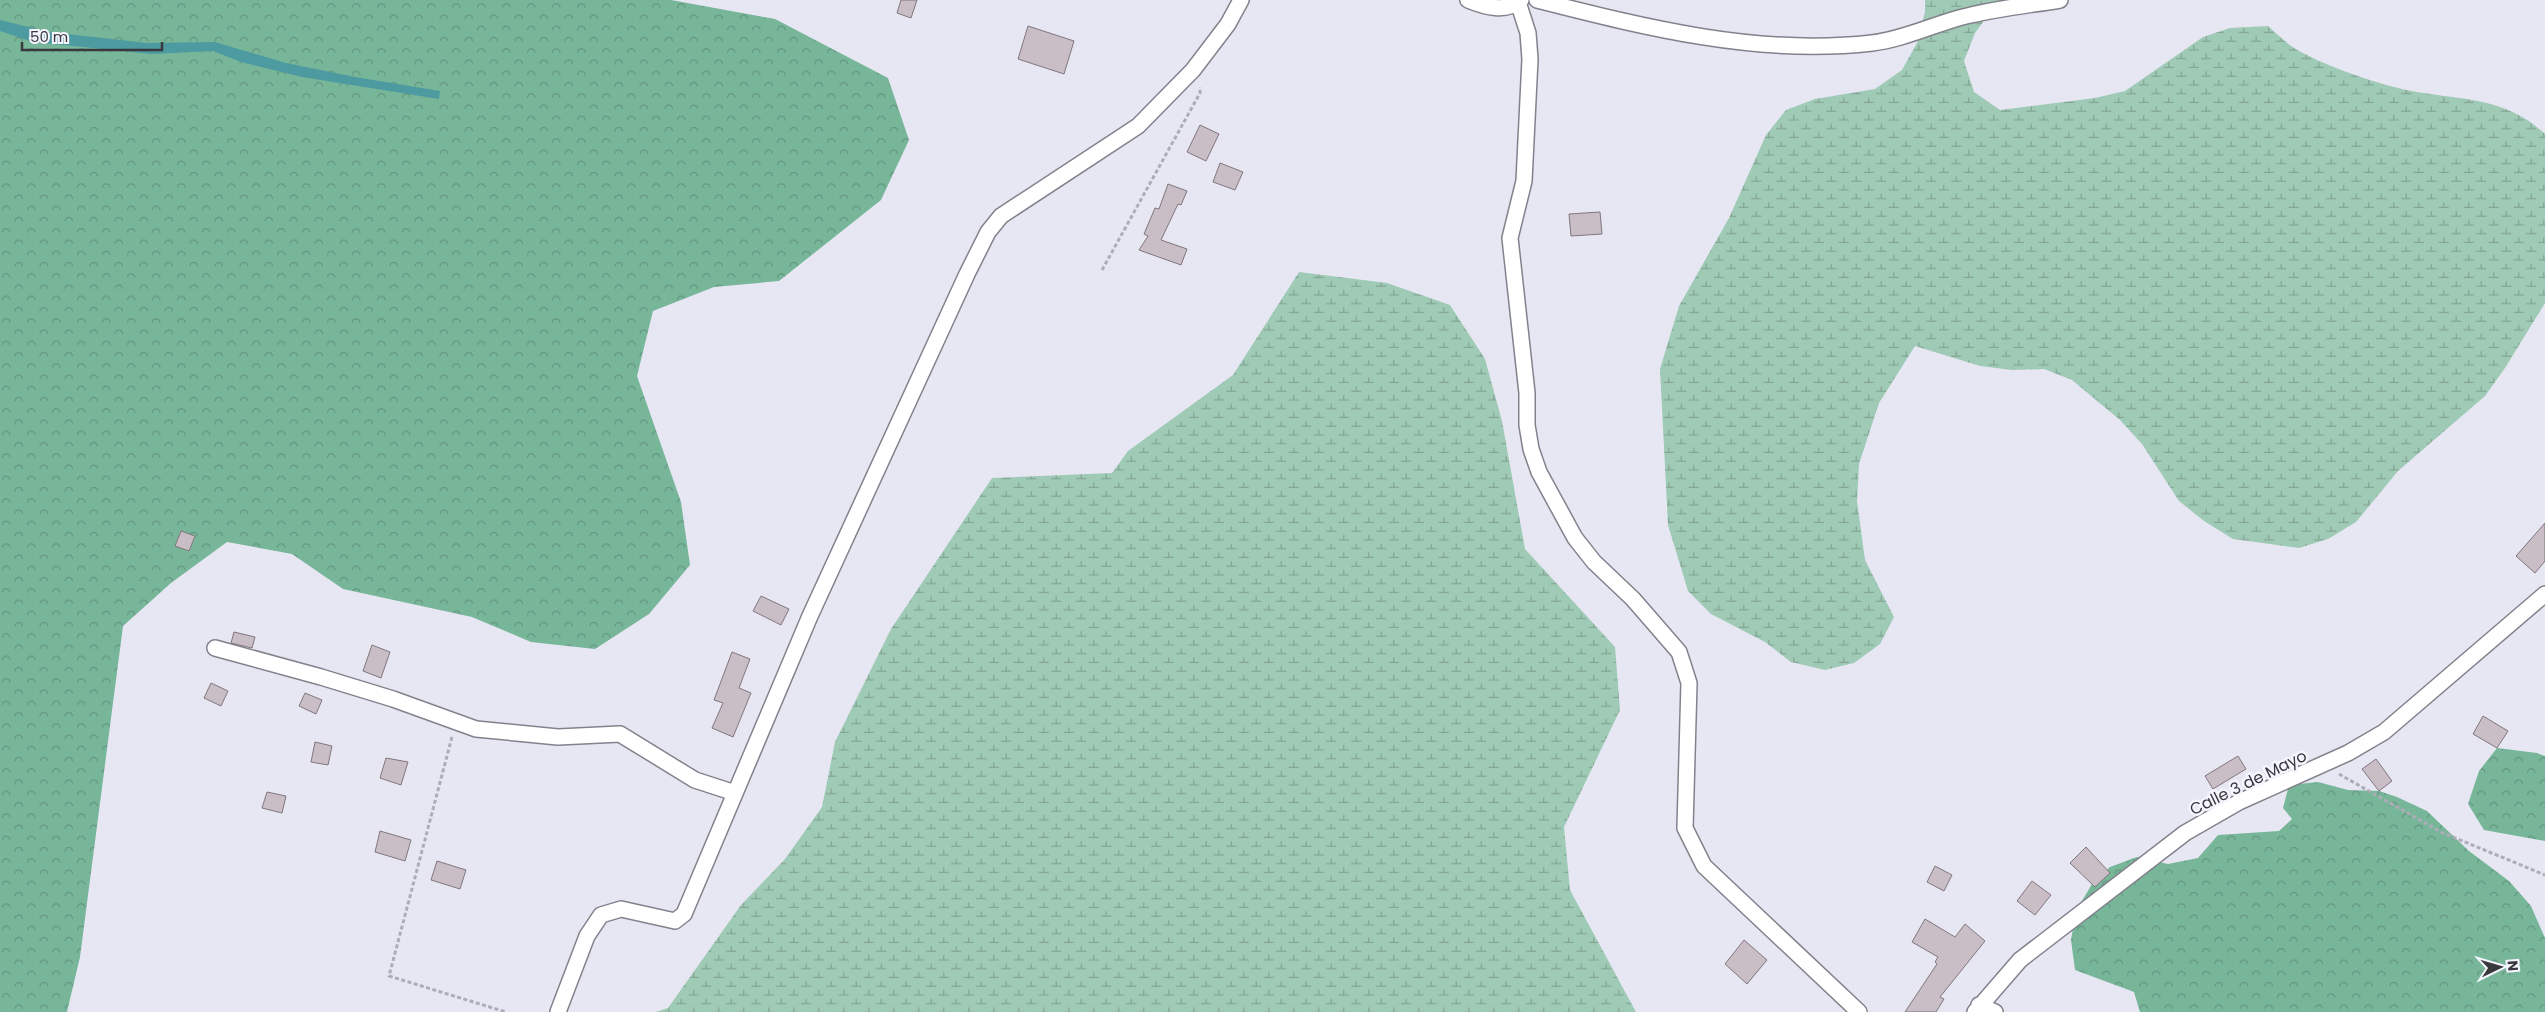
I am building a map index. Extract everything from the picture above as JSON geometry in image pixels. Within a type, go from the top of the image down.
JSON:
[{"type":"street","points":[[558,1012],[588,936],[601,915],[620,909],[675,921],[684,914],[810,616],[966,274],[988,232],[1001,216],[1138,126],[1199,62],[1228,24],[1241,0]]},
{"type":"street","points":[[1468,0],[1481,6],[1496,8],[1520,1],[1528,33],[1530,68],[1524,181],[1510,238],[1531,449],[1539,472],[1575,538],[1594,562],[1633,599],[1679,652],[1689,683],[1685,828],[1704,866],[1859,1012]]},
{"type":"street","points":[[1537,0],[1628,23],[1678,33],[1769,45],[1807,47],[1876,42],[1970,15],[2060,0]]},
{"type":"street","name":"Calle 3 de Mayo","points":[[1977,1008],[2020,960],[2185,832],[2239,802],[2324,764],[2384,732],[2545,594]]},
{"type":"street","points":[[215,648],[322,677],[476,729],[558,737],[620,734],[695,780],[735,793]]},
{"type":"street","points":[[1977,1008],[1995,1012]]},
{"type":"path","points":[[1102,270],[1200,93],[1199,62]]},
{"type":"path","points":[[456,722],[389,976],[506,1012]]},
{"type":"path","points":[[2324,764],[2441,832],[2545,875]]},
{"type":"green space","points":[[0,0],[671,0],[775,19],[888,78],[909,140],[881,200],[779,281],[714,287],[653,311],[637,376],[681,502],[690,565],[649,614],[595,649],[531,642],[472,617],[343,589],[292,554],[227,542],[171,583],[123,626],[80,957],[67,1012],[0,1012]]},
{"type":"green space","points":[[1925,0],[2003,0],[1994,7],[1975,33],[1964,61],[1974,92],[2000,110],[2095,98],[2125,91],[2203,37],[2230,28],[2268,26],[2294,48],[2306,55],[2354,74],[2403,89],[2468,99],[2516,113],[2531,122],[2545,134],[2545,303],[2505,368],[2485,396],[2398,471],[2356,522],[2328,539],[2299,548],[2233,539],[2204,521],[2179,501],[2142,444],[2120,420],[2072,380],[2044,369],[2012,370],[1980,366],[1915,346],[1879,403],[1859,464],[1857,501],[1865,560],[1894,617],[1880,644],[1854,663],[1825,670],[1791,662],[1765,642],[1711,614],[1688,591],[1668,525],[1660,369],[1679,306],[1729,218],[1766,135],[1786,110],[1815,99],[1875,89],[1902,70],[1917,43],[1925,12]]},
{"type":"green space","points":[[1299,272],[1387,283],[1450,305],[1485,359],[1502,421],[1525,549],[1615,647],[1620,710],[1564,827],[1570,890],[1636,1012],[656,1012],[668,1008],[741,905],[785,859],[822,807],[835,742],[891,629],[992,478],[1112,473],[1128,451],[1233,375]]},
{"type":"green space","points":[[2497,748],[2537,753],[2545,756],[2545,841],[2484,830],[2468,804],[2479,771]]},
{"type":"green space","points":[[2318,782],[2348,790],[2379,791],[2427,811],[2469,851],[2509,881],[2531,906],[2545,938],[2545,1012],[2140,1012],[2134,992],[2075,970],[2071,940],[2076,911],[2092,884],[2110,867],[2137,857],[2168,864],[2198,858],[2218,835],[2279,831],[2292,819],[2283,808],[2289,785]]},
{"type":"water","points":[[0,20],[49,32],[147,43],[215,42],[286,63],[440,91],[439,99],[302,77],[241,62],[213,51],[152,54],[33,42],[0,31]]},
{"type":"building","points":[[901,0],[917,0],[911,18],[897,13]]},
{"type":"building","points":[[1028,26],[1074,41],[1064,74],[1018,59]]},
{"type":"building","points":[[1200,125],[1219,134],[1206,161],[1187,152]]},
{"type":"building","points":[[1220,163],[1243,172],[1235,190],[1213,182]]},
{"type":"building","points":[[1168,184],[1187,191],[1181,205],[1178,204],[1161,240],[1187,249],[1181,265],[1139,250],[1148,236],[1144,234],[1155,208],[1159,209]]},
{"type":"building","points":[[1600,212],[1602,234],[1571,236],[1569,214]]},
{"type":"building","points":[[2545,523],[2545,561],[2535,573],[2516,556]]},
{"type":"building","points":[[181,531],[195,536],[189,551],[175,546]]},
{"type":"building","points":[[761,596],[789,609],[781,625],[753,611]]},
{"type":"building","points":[[234,632],[255,637],[252,648],[231,643]]},
{"type":"building","points":[[372,645],[390,652],[381,678],[363,671]]},
{"type":"building","points":[[732,652],[750,659],[739,688],[751,693],[733,737],[712,728],[723,703],[714,700]]},
{"type":"building","points":[[211,683],[228,691],[221,706],[204,698]]},
{"type":"building","points":[[305,693],[322,700],[316,714],[299,706]]},
{"type":"building","points":[[2483,716],[2508,731],[2497,748],[2473,734]]},
{"type":"building","points":[[315,742],[332,746],[328,765],[311,762]]},
{"type":"building","points":[[2238,756],[2246,769],[2213,789],[2205,776]]},
{"type":"building","points":[[386,758],[408,762],[401,785],[380,778]]},
{"type":"building","points":[[2376,759],[2392,781],[2379,791],[2362,769]]},
{"type":"building","points":[[267,792],[286,796],[282,813],[262,808]]},
{"type":"building","points":[[380,831],[411,840],[405,861],[375,852]]},
{"type":"building","points":[[2086,847],[2110,873],[2095,887],[2070,863]]},
{"type":"building","points":[[437,861],[466,870],[460,889],[431,880]]},
{"type":"building","points":[[1935,866],[1952,875],[1944,891],[1927,882]]},
{"type":"building","points":[[2032,881],[2051,895],[2035,915],[2017,901]]},
{"type":"building","points":[[1925,919],[1955,937],[1965,924],[1985,941],[1940,997],[1944,999],[1936,1012],[1905,1012],[1937,964],[1935,962],[1938,957],[1912,942]]},
{"type":"building","points":[[1744,940],[1767,960],[1747,984],[1725,964]]}]
